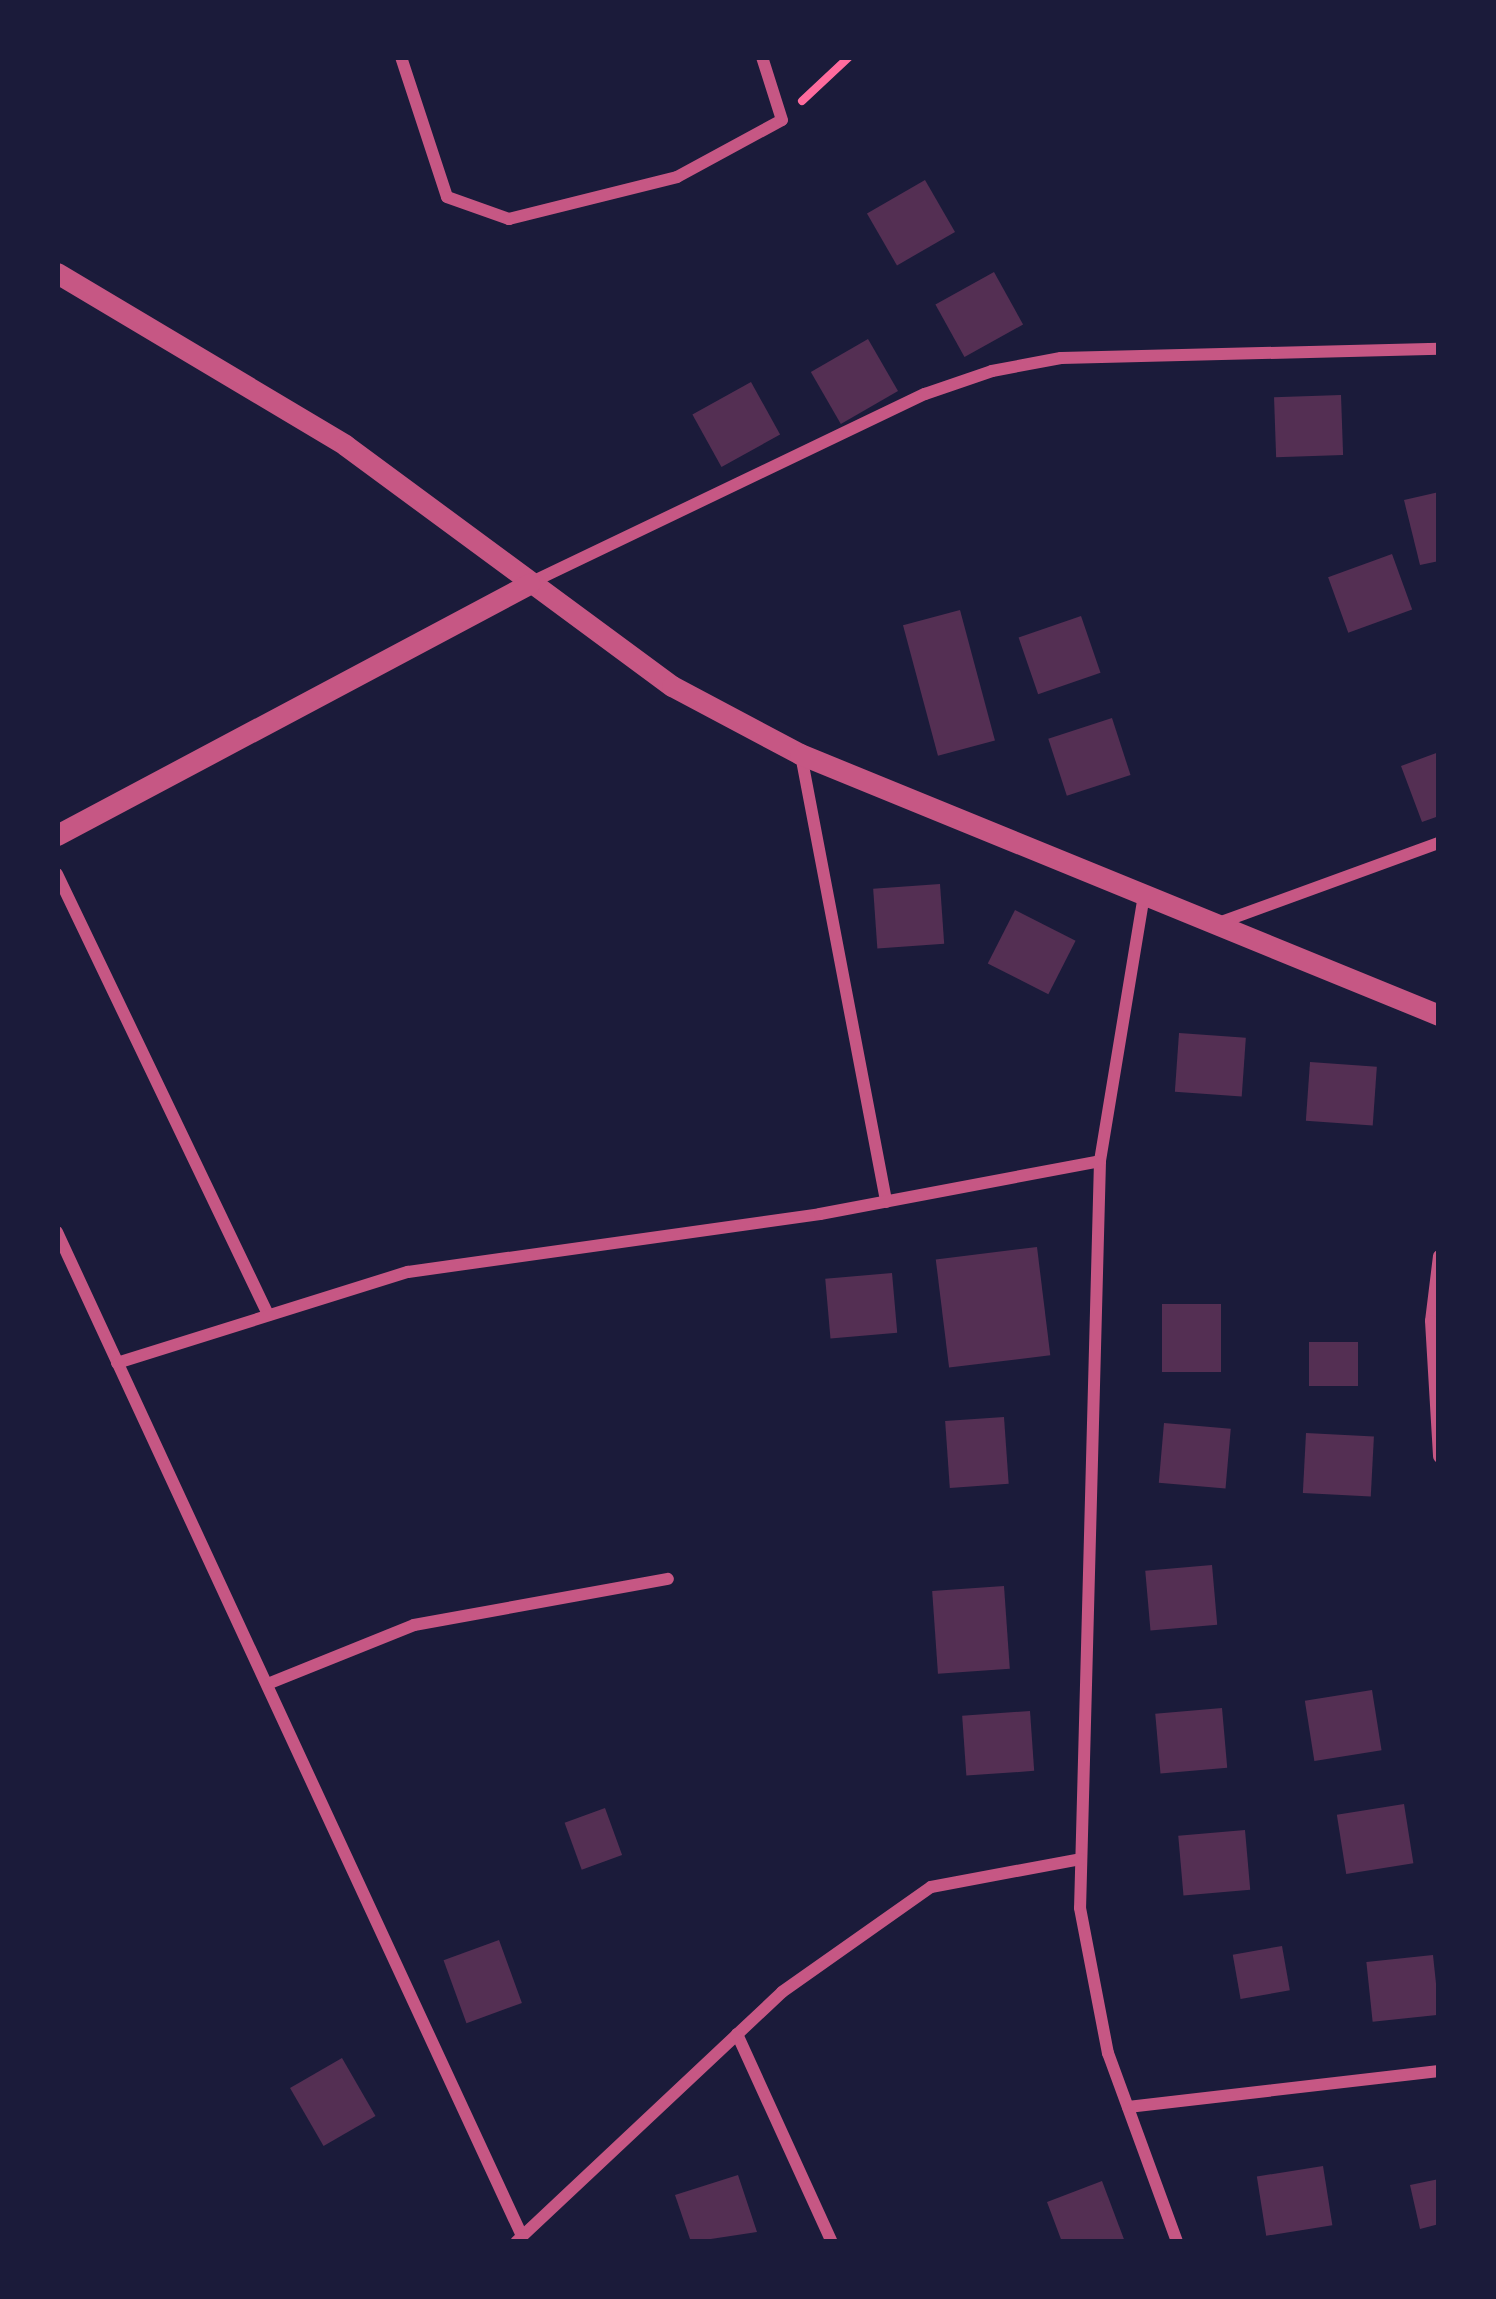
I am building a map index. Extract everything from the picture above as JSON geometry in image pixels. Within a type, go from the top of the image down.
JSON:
[{"type":"street","points":[[400,57],[447,197],[509,219],[677,177],[782,120],[762,57]]},
{"type":"street","points":[[57,273],[345,445],[672,686],[800,754],[1439,1015]]},
{"type":"street","points":[[57,836],[530,584],[926,394],[992,371],[1061,358],[1439,349]]},
{"type":"street","points":[[800,754],[886,1202]]},
{"type":"street","points":[[1215,924],[1439,843]]},
{"type":"street","points":[[57,874],[268,1315]]},
{"type":"street","points":[[1144,895],[1100,1161],[1079,1908],[1108,2053],[1177,2242]]},
{"type":"street","points":[[117,1363],[408,1272],[886,1202],[1100,1161]]},
{"type":"street","points":[[57,1232],[271,1683],[518,2239],[737,2034],[931,1887],[1080,1859]]},
{"type":"street","points":[[1439,1256],[1431,1321],[1439,1456]]},
{"type":"street","points":[[271,1683],[414,1625],[668,1579]]},
{"type":"street","points":[[737,2034],[832,2242]]},
{"type":"street","points":[[1128,2107],[1439,2071]]},
{"type":"path","points":[[782,120],[849,57]]},
{"type":"building","points":[[925,180],[955,232],[897,265],[867,214]]},
{"type":"building","points":[[994,272],[1023,324],[964,357],[935,304]]},
{"type":"building","points":[[868,339],[898,391],[841,424],[811,372]]},
{"type":"building","points":[[751,382],[780,434],[721,467],[692,414]]},
{"type":"building","points":[[1341,395],[1343,455],[1276,457],[1274,397]]},
{"type":"building","points":[[1439,492],[1439,561],[1420,565],[1404,500]]},
{"type":"building","points":[[1392,554],[1412,609],[1348,633],[1328,577]]},
{"type":"building","points":[[960,610],[995,740],[938,756],[903,625]]},
{"type":"building","points":[[1081,616],[1101,673],[1038,694],[1019,637]]},
{"type":"building","points":[[1112,718],[1131,775],[1067,796],[1048,739]]},
{"type":"building","points":[[1439,752],[1439,816],[1422,822],[1401,766]]},
{"type":"building","points":[[940,884],[944,944],[877,949],[873,889]]},
{"type":"building","points":[[1015,910],[1076,941],[1048,994],[988,963]]},
{"type":"building","points":[[1179,1033],[1246,1038],[1242,1097],[1175,1092]]},
{"type":"building","points":[[1310,1062],[1377,1067],[1373,1126],[1306,1121]]},
{"type":"building","points":[[1037,1247],[1050,1355],[949,1368],[936,1259]]},
{"type":"building","points":[[892,1273],[897,1333],[830,1339],[825,1279]]},
{"type":"building","points":[[1162,1304],[1221,1304],[1221,1372],[1162,1372]]},
{"type":"building","points":[[1309,1342],[1358,1342],[1358,1386],[1309,1386]]},
{"type":"building","points":[[1004,1417],[1009,1484],[950,1488],[945,1421]]},
{"type":"building","points":[[1164,1423],[1231,1429],[1226,1489],[1159,1483]]},
{"type":"building","points":[[1306,1433],[1374,1437],[1371,1496],[1303,1493]]},
{"type":"building","points":[[1212,1565],[1217,1625],[1150,1631],[1145,1571]]},
{"type":"building","points":[[1004,1586],[1010,1669],[938,1674],[932,1591]]},
{"type":"building","points":[[1372,1690],[1382,1750],[1314,1761],[1305,1701]]},
{"type":"building","points":[[1222,1708],[1227,1768],[1160,1774],[1155,1714]]},
{"type":"building","points":[[1030,1711],[1034,1771],[966,1776],[962,1716]]},
{"type":"building","points":[[1404,1804],[1413,1863],[1346,1874],[1337,1815]]},
{"type":"building","points":[[605,1808],[622,1855],[582,1870],[565,1823]]},
{"type":"building","points":[[1245,1830],[1250,1890],[1183,1896],[1178,1836]]},
{"type":"building","points":[[499,1940],[522,2003],[466,2023],[444,1960]]},
{"type":"building","points":[[1282,1946],[1290,1990],[1241,1999],[1233,1955]]},
{"type":"building","points":[[1433,1955],[1439,2015],[1373,2022],[1366,1962]]},
{"type":"building","points":[[342,2058],[376,2116],[324,2146],[290,2088]]},
{"type":"building","points":[[1323,2166],[1332,2225],[1266,2236],[1257,2176]]},
{"type":"building","points":[[738,2175],[757,2232],[691,2242],[675,2195]]},
{"type":"building","points":[[1439,2179],[1439,2224],[1420,2229],[1410,2185]]},
{"type":"building","points":[[1102,2181],[1125,2242],[1062,2242],[1047,2202]]}]
